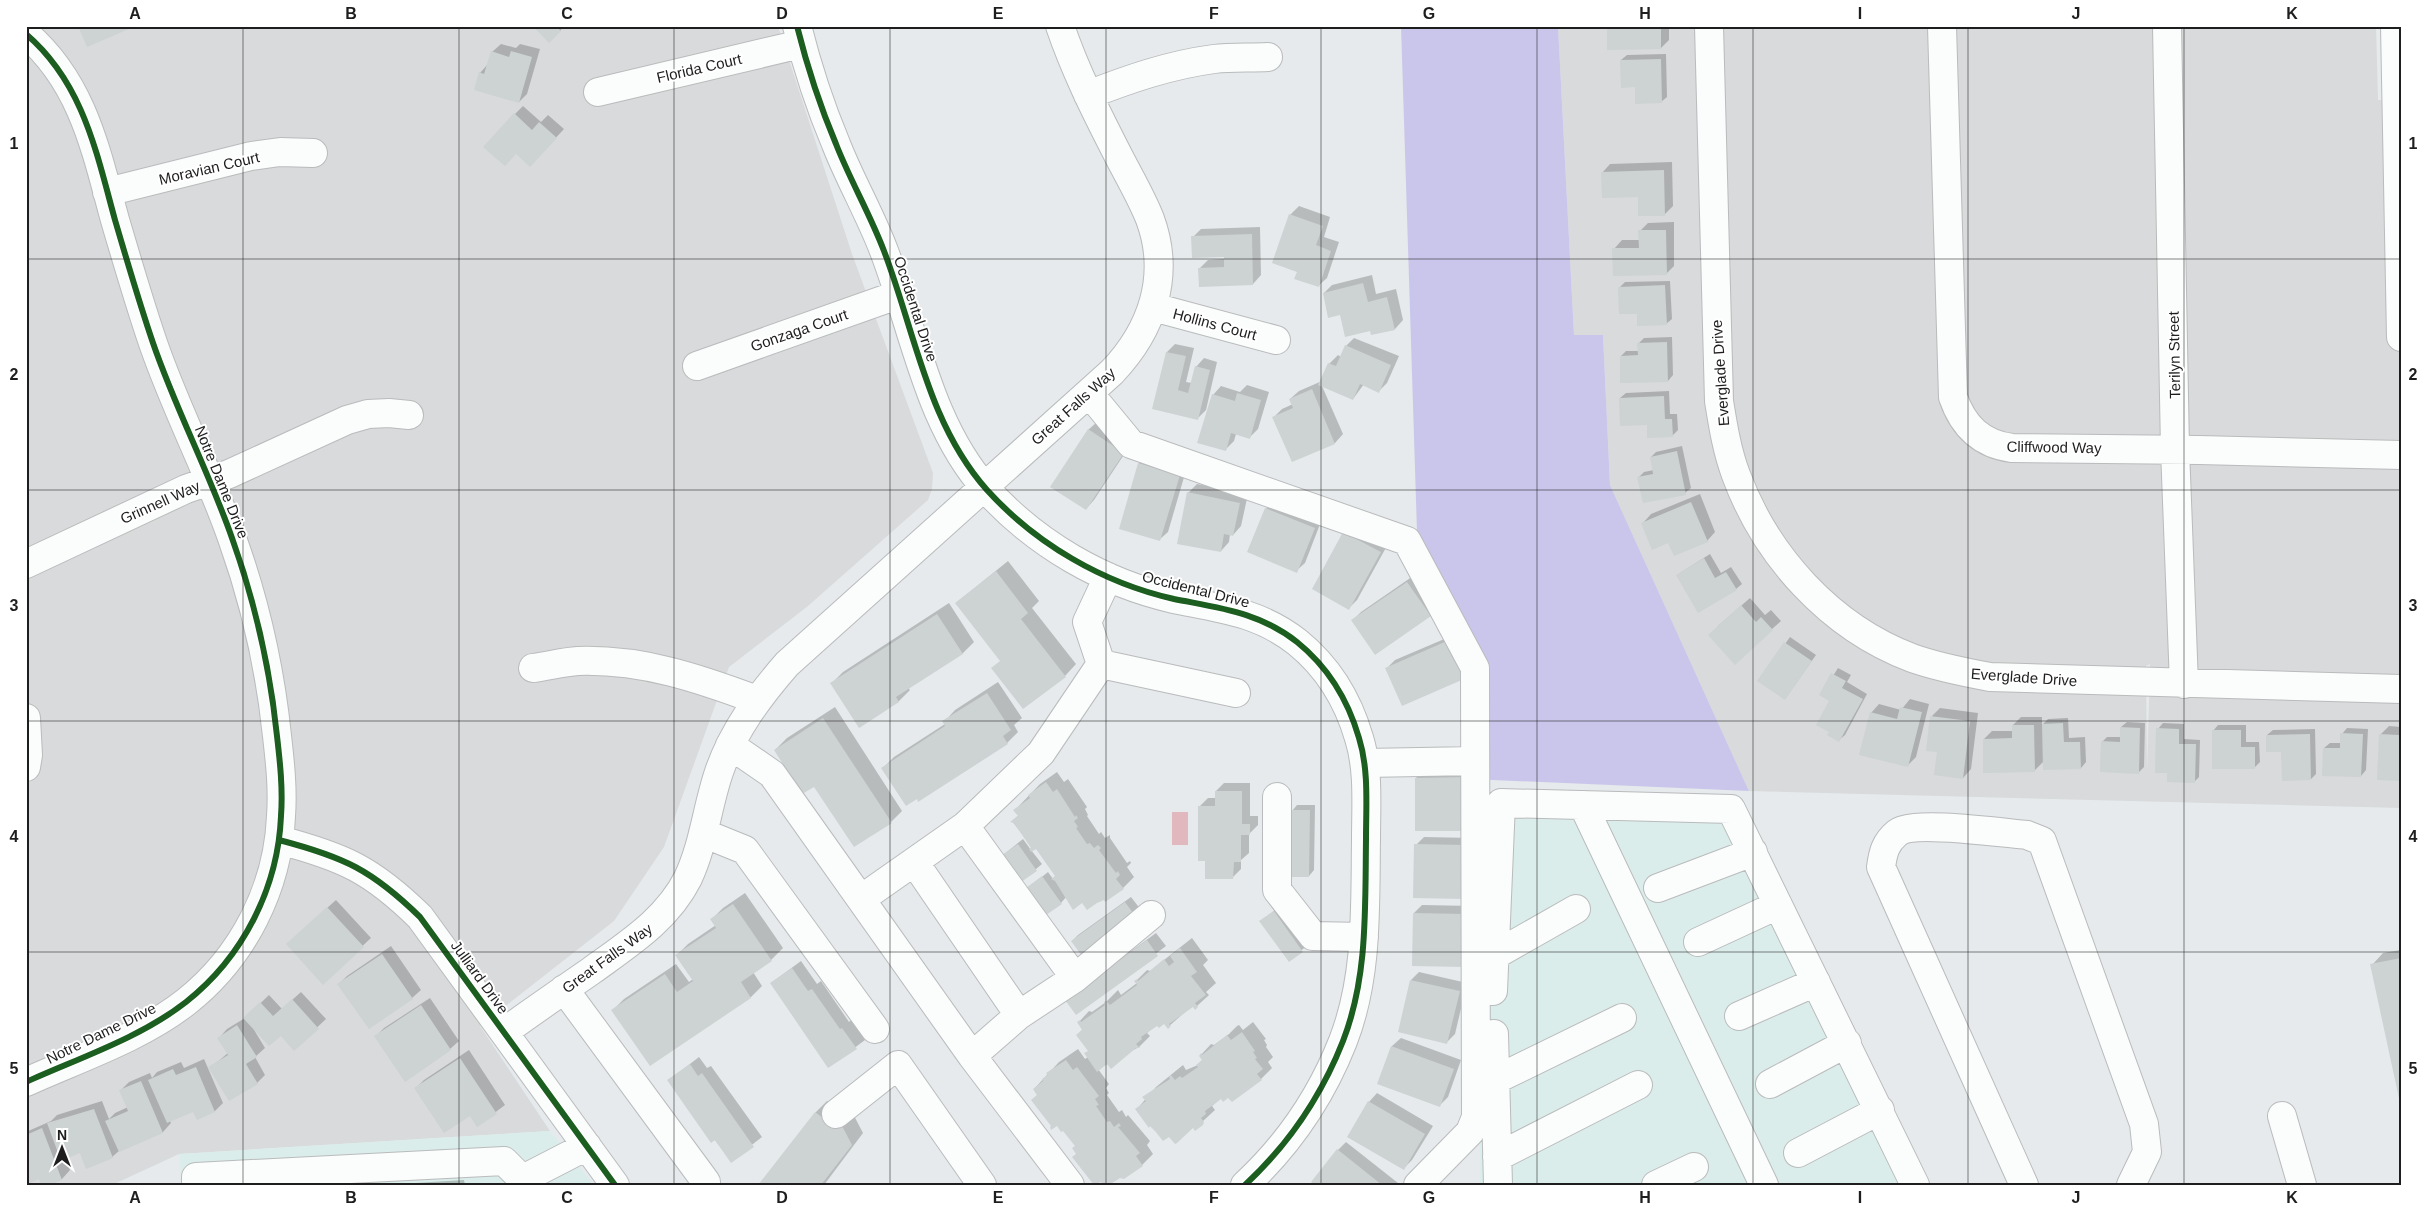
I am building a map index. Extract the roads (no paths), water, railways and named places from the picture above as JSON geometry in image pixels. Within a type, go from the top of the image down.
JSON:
[{"type":"street","name":"Great Falls Way","points":[[504,1032],[647,930],[668,909],[688,878],[699,850],[719,772],[730,746],[757,700],[787,664],[1089,393],[1129,354],[1142,334],[1153,307],[1158,276],[1157,247],[1150,219],[1088,95],[1060,26]]},
{"type":"street","name":"Everglade Drive","points":[[1709,26],[1719,401],[1725,438],[1735,474],[1750,508],[1774,548],[1791,571],[1821,602],[1850,625],[1912,658],[1952,670],[1990,677],[2401,689]]},
{"type":"street","name":"Cliffwood Way","points":[[1942,26],[1953,397],[1959,414],[1969,429],[1982,439],[1998,446],[2401,455]]},
{"type":"street","name":"Terilyn Street","points":[[2167,26],[2176,449],[2184,684]]},
{"type":"street","points":[[2395,26],[2398,60],[2401,337]]},
{"type":"street","name":"Notre Dame Drive","points":[[26,34],[57,67],[75,96],[91,132],[134,288],[162,368],[209,481],[249,590],[274,700],[282,814],[274,866],[257,913],[234,952],[212,979],[185,1002],[156,1022],[26,1082]]},
{"type":"street","name":"Florida Court","points":[[598,92],[799,35]]},
{"type":"street","name":"Occidental Drive","points":[[799,35],[836,144],[882,245],[936,405],[962,456],[984,486],[1029,529],[1059,551],[1108,577],[1150,592],[1226,608],[1256,618],[1297,642],[1324,668],[1339,689],[1349,709],[1361,741],[1365,763],[1364,937],[1356,995],[1344,1040],[1323,1085],[1285,1142],[1244,1185]]},
{"type":"street","points":[[1088,95],[1133,77],[1177,65],[1216,59],[1268,57]]},
{"type":"street","name":"Moravian Court","points":[[107,192],[251,156],[280,152],[313,153]]},
{"type":"street","name":"Gonzaga Court","points":[[697,366],[900,294]]},
{"type":"street","name":"Hollins Court","points":[[1153,307],[1276,340]]},
{"type":"street","points":[[1089,393],[1131,444],[1407,541],[1475,668],[1476,1117],[1470,1132],[1418,1185]]},
{"type":"street","name":"Grinnell Way","points":[[26,564],[186,489],[209,481],[347,420],[375,414],[409,415]]},
{"type":"street","points":[[1100,664],[1087,622],[1108,577]]},
{"type":"street","points":[[533,668],[577,661],[616,661],[651,666],[694,677],[757,700]]},
{"type":"street","points":[[1100,664],[1236,694]]},
{"type":"street","points":[[861,900],[965,826],[1041,753],[1100,664]]},
{"type":"street","points":[[26,718],[28,755],[26,767]]},
{"type":"street","points":[[730,746],[772,774],[972,1056],[1070,1185]]},
{"type":"street","points":[[1365,763],[1475,761]]},
{"type":"street","points":[[1277,797],[1277,890],[1313,936],[1364,937]]},
{"type":"street","points":[[1498,1185],[1495,955],[1501,803],[1731,809],[1880,1110],[1915,1185]]},
{"type":"street","points":[[1583,805],[1764,1185]]},
{"type":"street","points":[[965,826],[1075,978]]},
{"type":"street","points":[[2024,1185],[1881,867],[1884,847],[1898,832],[1917,826],[2027,835],[2042,841],[2144,1124],[2147,1152],[2131,1185]]},
{"type":"street","points":[[703,833],[745,850],[874,1029]]},
{"type":"street","name":"Julliard Drive","points":[[279,840],[324,852],[349,862],[395,892],[420,917],[615,1185]]},
{"type":"street","points":[[1658,888],[1753,852]]},
{"type":"street","points":[[915,863],[1019,1015]]},
{"type":"street","points":[[1698,942],[1778,905]]},
{"type":"street","points":[[1495,955],[1576,909]]},
{"type":"street","points":[[972,1056],[1019,1015],[1075,978],[1152,915]]},
{"type":"street","points":[[1739,1016],[1816,982]]},
{"type":"street","points":[[564,989],[706,1182]]},
{"type":"street","points":[[1496,1080],[1622,1018]]},
{"type":"street","points":[[1770,1084],[1847,1043]]},
{"type":"street","points":[[836,1114],[898,1065],[982,1185]]},
{"type":"street","points":[[1497,1157],[1638,1085]]},
{"type":"street","points":[[1798,1153],[1880,1110]]},
{"type":"street","points":[[2282,1116],[2302,1185]]},
{"type":"street","points":[[196,1185],[196,1177],[504,1161],[526,1182],[586,1146]]},
{"type":"street","points":[[1656,1185],[1694,1167]]}]
